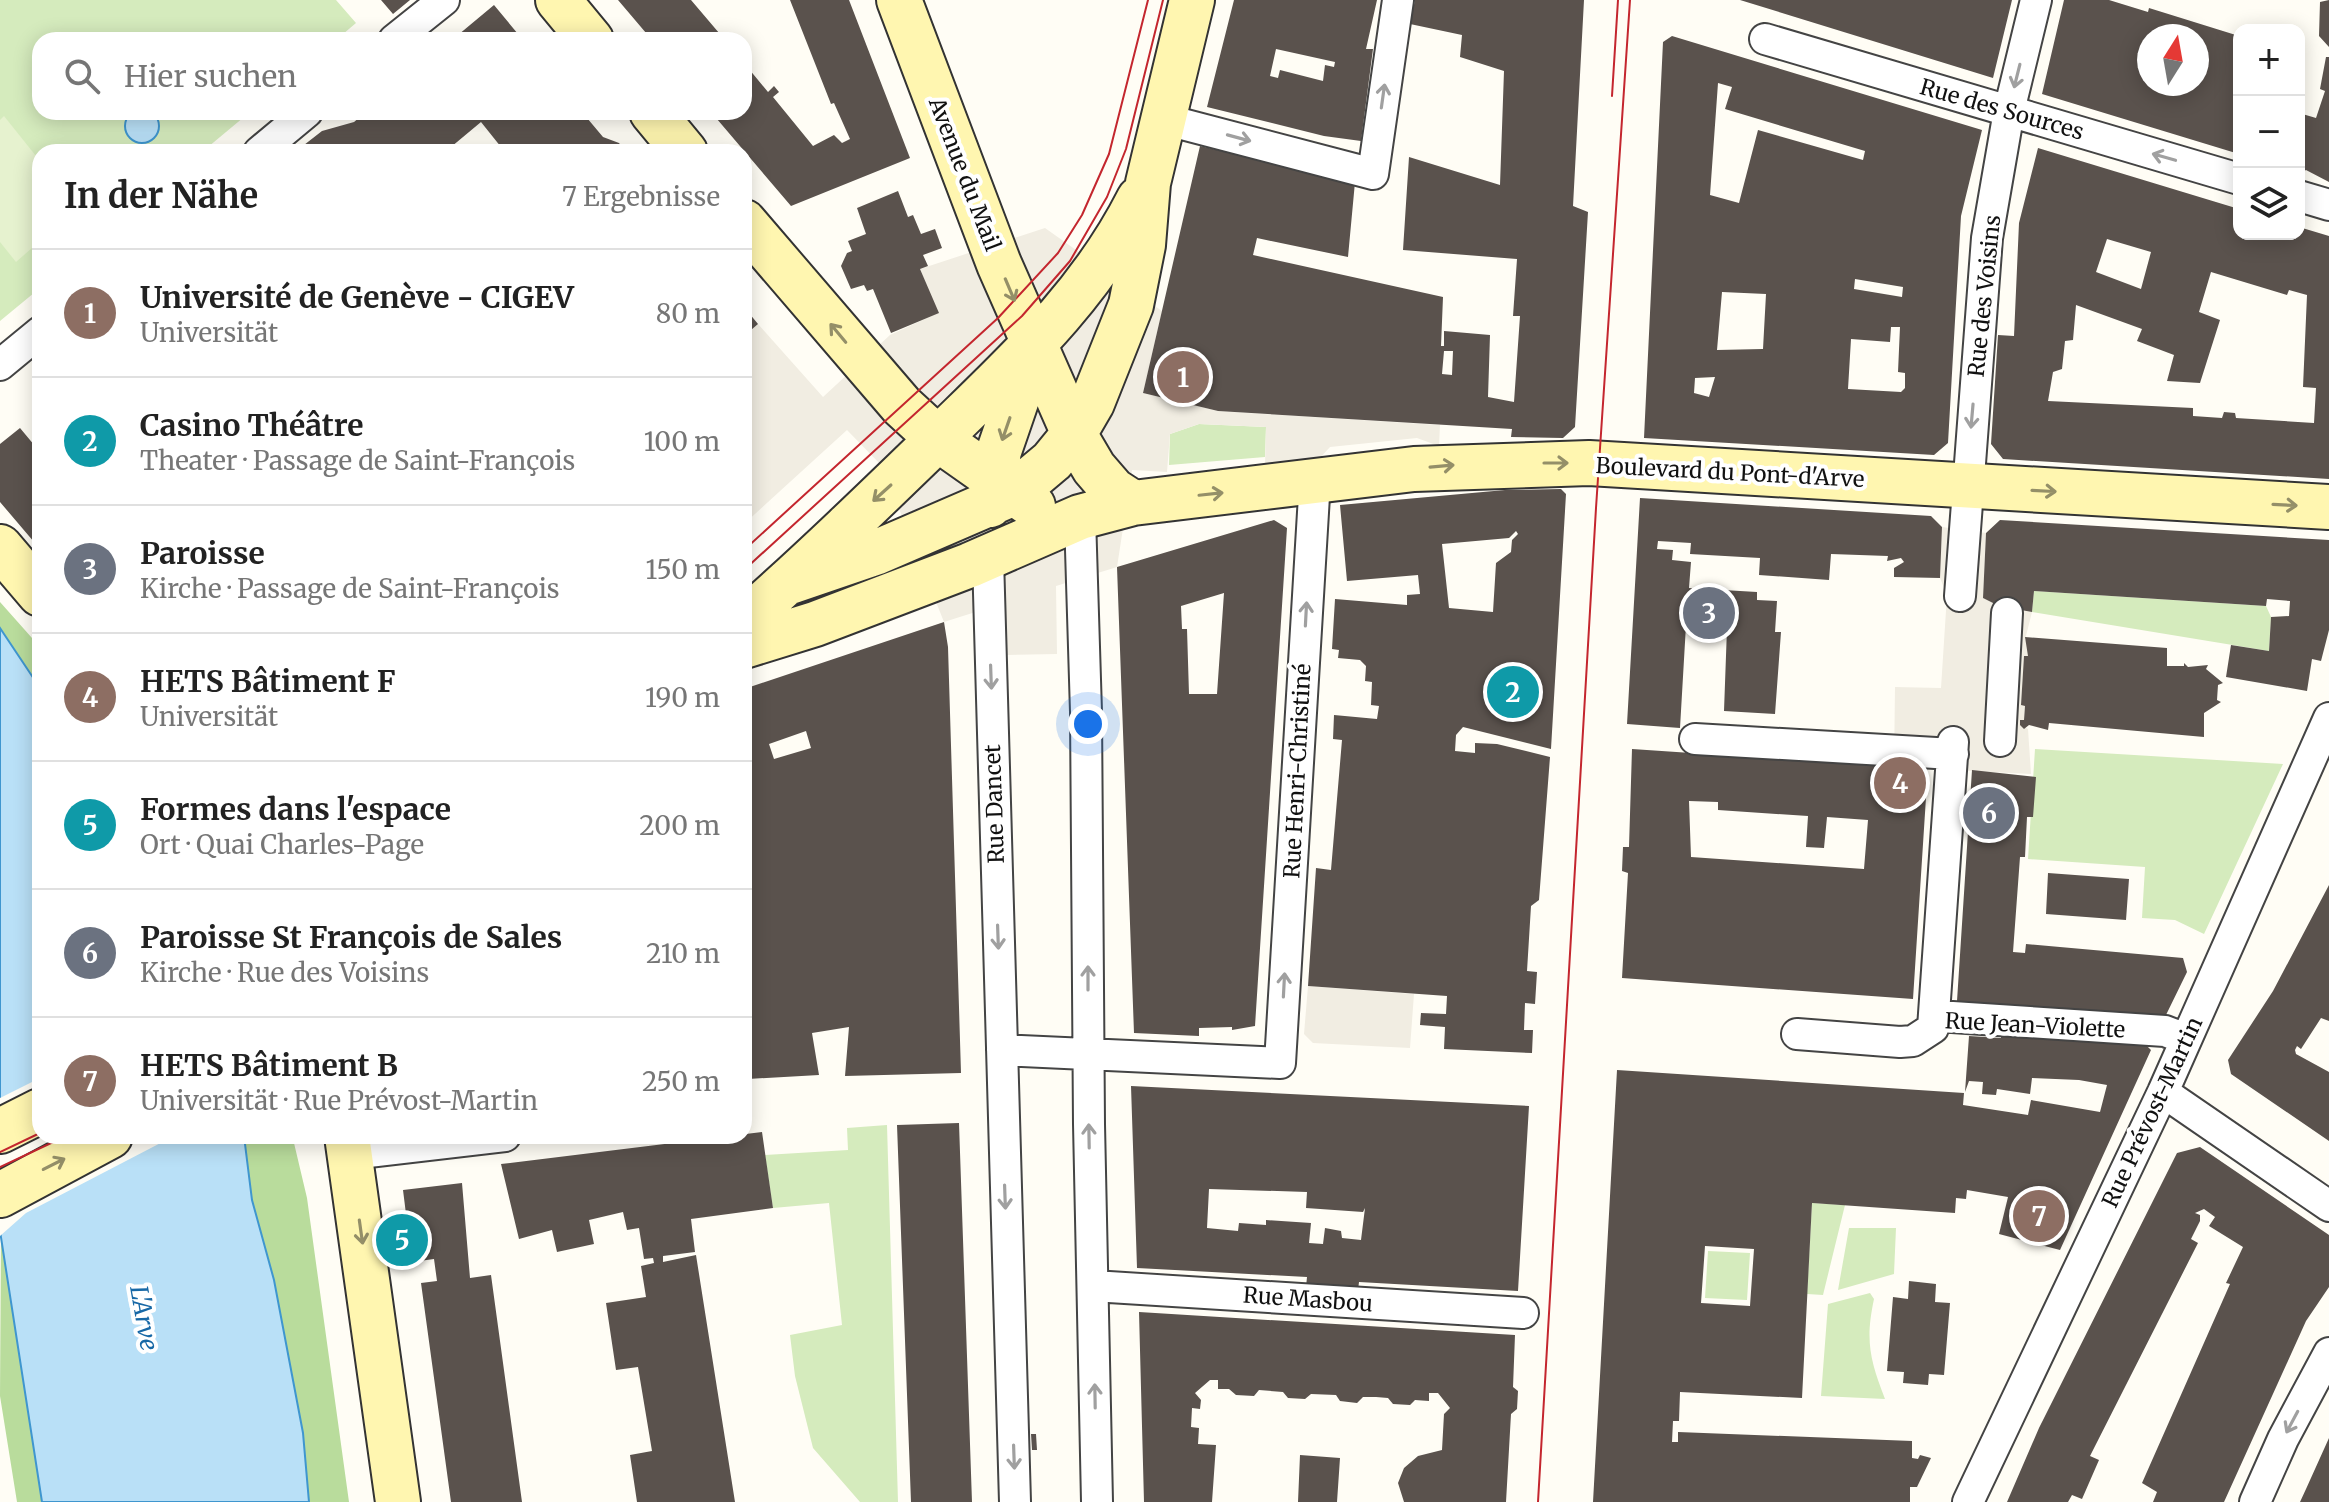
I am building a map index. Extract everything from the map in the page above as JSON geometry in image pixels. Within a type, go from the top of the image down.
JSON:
[{"type":"main road","points":[[558,0],[584,32]]},
{"type":"main road","name":"Avenue du Mail","points":[[899,0],[988,236],[1074,434]]},
{"type":"main road","points":[[790,582],[940,526],[1052,461],[1074,434],[1092,403],[1127,316],[1143,245],[1148,183],[1192,0]]},
{"type":"main road","points":[[659,120],[678,144]]},
{"type":"main road","points":[[752,614],[790,582],[1035,346],[1092,277],[1120,237],[1148,183]]},
{"type":"main road","points":[[752,231],[889,393],[999,492],[1068,522],[1074,434]]},
{"type":"main road","points":[[1035,346],[1059,358],[1082,360],[1102,349],[1127,316]]},
{"type":"main road","points":[[988,558],[999,492],[1035,346]]},
{"type":"main road","points":[[1074,434],[1104,479],[1133,503]]},
{"type":"main road","points":[[938,439],[963,477],[964,491],[960,504],[940,526]]},
{"type":"main road","name":"Boulevard du Pont-d'Arve","points":[[752,644],[815,624],[947,574],[1068,522],[1133,503],[1315,479],[1460,465],[1557,463],[2329,507]]},
{"type":"main road","points":[[0,547],[32,585]]},
{"type":"main road","points":[[0,1131],[32,1115]]},
{"type":"main road","points":[[0,1195],[95,1144]]},
{"type":"main road","points":[[349,1145],[398,1502]]},
{"type":"street","points":[[404,32],[444,0]]},
{"type":"street","points":[[1163,119],[1373,174],[1398,0]]},
{"type":"street","name":"Rue des Voisins","points":[[1960,596],[1987,238],[2009,111],[2036,0]]},
{"type":"street","name":"Rue des Sources","points":[[1765,39],[2233,177]]},
{"type":"street","points":[[269,144],[297,120]]},
{"type":"street","points":[[2305,198],[2329,205]]},
{"type":"street","points":[[0,365],[32,339]]},
{"type":"street","name":"Rue Henri-Christiné","points":[[1089,1056],[1280,1063],[1315,479]]},
{"type":"street","points":[[1068,522],[1072,545],[1082,567],[1097,1502]]},
{"type":"street","name":"Rue Dancet","points":[[988,558],[1015,1502]]},
{"type":"street","points":[[2000,741],[1999,677],[2007,613]]},
{"type":"street","name":"Rue Prévost-Martin","points":[[1968,1502],[2163,1092],[2329,718]]},
{"type":"street","points":[[1695,739],[1953,748],[1937,1016]]},
{"type":"street","name":"Rue Jean-Violette","points":[[1797,1034],[1913,1041],[1933,1028],[1937,1016],[2165,1031],[2186,1039]]},
{"type":"street","points":[[1002,1050],[1089,1056]]},
{"type":"street","points":[[2163,1092],[2329,1206]]},
{"type":"street","name":"Rue Masbou","points":[[1093,1286],[1523,1313]]},
{"type":"street","points":[[2255,1502],[2283,1439],[2329,1353]]},
{"type":"green space","points":[[0,0],[336,0],[356,23],[345,32],[32,32],[32,120],[240,120],[212,144],[32,144],[32,295],[0,321]]},
{"type":"green space","points":[[4,116],[32,151],[32,248],[16,262],[0,242],[0,120]]},
{"type":"green space","points":[[1199,424],[1266,427],[1265,457],[1169,465],[1170,434]]},
{"type":"green space","points":[[2034,591],[2266,606],[2271,617],[2269,651],[2032,612]]},
{"type":"green space","points":[[0,602],[32,638],[32,676],[0,628]]},
{"type":"green space","points":[[2035,749],[2283,764],[2204,934],[2175,920],[2142,918],[2145,867],[2028,859]]},
{"type":"green space","points":[[887,1125],[898,1502],[860,1502],[813,1448],[795,1376],[790,1335],[842,1325],[829,1203],[773,1208],[765,1155],[848,1150],[847,1128]]},
{"type":"green space","points":[[245,1144],[294,1144],[307,1198],[349,1502],[309,1502],[303,1433],[274,1280],[252,1200]]},
{"type":"green space","points":[[1812,1203],[1845,1205],[1823,1295],[1807,1294]]},
{"type":"green space","points":[[1849,1228],[1896,1228],[1894,1274],[1838,1290]]},
{"type":"green space","points":[[1,1234],[42,1502],[17,1502],[0,1396]]},
{"type":"green space","points":[[1708,1251],[1750,1253],[1747,1300],[1705,1298]]},
{"type":"green space","points":[[1870,1293],[1874,1299],[1870,1350],[1885,1399],[1821,1396],[1828,1304]]},
{"type":"shaded area","points":[[1045,228],[1162,311],[1143,393],[1218,411],[1440,425],[1439,446],[1417,438],[1330,447],[1319,459],[1265,465],[1266,427],[1199,424],[1170,434],[1167,472],[1132,470],[1117,567],[1056,586],[1057,654],[1006,655],[1004,603],[944,622],[882,466],[847,430],[752,517],[752,329],[758,324],[823,397],[890,335],[938,313],[920,269]]},
{"type":"shaded area","points":[[1942,527],[1986,533],[1983,598],[1999,606],[2032,612],[2025,640],[2029,642],[2028,656],[2024,657],[2021,705],[2025,706],[2024,720],[2020,724],[2028,729],[2031,774],[1894,767],[1895,687],[1941,688],[1947,595],[1940,578]]},
{"type":"shaded area","points":[[1308,986],[1414,994],[1410,1048],[1313,1043],[1304,1034]]},
{"type":"water","points":[[126,120],[158,120],[158,133],[149,142],[135,142],[126,133]]},
{"type":"water","name":"L'Arve","points":[[0,628],[32,676],[32,1144],[245,1144],[252,1200],[274,1280],[303,1433],[309,1502],[42,1502],[0,1231]]},
{"type":"pier","points":[[32,1082],[32,1144],[159,1144],[26,1213],[0,1236],[0,1098]]},
{"type":"building","points":[[381,0],[410,0],[393,14]]},
{"type":"building","points":[[618,0],[691,0],[718,32],[645,32]]},
{"type":"building","points":[[790,0],[849,0],[910,158],[791,206],[752,160],[752,144],[738,144],[718,120],[752,120],[752,73],[768,92],[774,86],[779,92],[773,97],[813,146],[834,135],[842,143],[850,139],[834,103],[831,104]]},
{"type":"building","points":[[1234,0],[1377,0],[1366,49],[1373,49],[1361,141],[1324,136],[1207,107]],"holes":[[[1276,49],[1335,62],[1334,67],[1325,65],[1323,81],[1280,70],[1278,78],[1270,76]]]},
{"type":"building","points":[[1415,0],[1584,0],[1573,206],[1588,212],[1575,427],[1563,438],[1511,437],[1512,429],[1218,411],[1143,393],[1200,146],[1355,182],[1348,257],[1257,238],[1253,255],[1443,297],[1441,346],[1444,346],[1444,331],[1490,335],[1488,397],[1514,402],[1520,316],[1513,316],[1517,259],[1403,250],[1409,157],[1500,185],[1504,71],[1460,57],[1462,35],[1410,24]],"holes":[[[1444,351],[1453,351],[1452,375],[1442,374]]]},
{"type":"building","points":[[1740,0],[2012,0],[1993,78]]},
{"type":"building","points":[[2064,0],[2109,0],[2148,12],[2149,8],[2200,24],[2137,24],[2137,96],[2209,96],[2209,27],[2233,34],[2233,152],[2042,94]]},
{"type":"building","points":[[2329,0],[2329,47],[2319,36],[2320,2]]},
{"type":"building","points":[[494,5],[516,32],[462,32]]},
{"type":"building","points":[[1672,36],[1982,130],[1961,216],[1948,443],[1934,455],[1644,438],[1663,42]],"holes":[[[1718,83],[1732,87],[1725,109],[1865,151],[1863,160],[1758,130],[1739,203],[1710,195]],[[1855,279],[1903,287],[1902,297],[1854,289]],[[1722,292],[1766,294],[1763,349],[1717,350]],[[1891,327],[1900,327],[1898,372],[1905,373],[1905,388],[1901,392],[1848,389],[1851,339],[1890,342]],[[1715,377],[1709,397],[1694,393],[1695,378]]]},
{"type":"building","points":[[2326,57],[2329,57],[2329,182],[2305,171],[2305,115],[2316,118],[2325,91],[2320,89]]},
{"type":"building","points":[[589,120],[603,137],[620,144],[499,144],[481,122],[455,144],[305,144],[322,131],[354,122]]},
{"type":"building","points":[[2038,148],[2233,207],[2233,240],[2305,240],[2305,229],[2329,236],[2329,479],[2003,459],[1991,444],[1998,335],[2014,336],[2019,223]],"holes":[[[2107,239],[2151,252],[2141,289],[2096,272]],[[2211,272],[2287,295],[2289,290],[2307,295],[2303,387],[2316,388],[2314,423],[2236,418],[2235,413],[2224,412],[2222,418],[2193,416],[2193,408],[2048,401],[2053,372],[2062,369],[2065,341],[2073,340],[2076,305],[2142,329],[2137,341],[2174,355],[2167,381],[2200,383],[2220,320],[2199,312]]]},
{"type":"building","points":[[898,191],[908,217],[913,215],[921,234],[935,229],[942,248],[923,255],[928,266],[920,269],[939,313],[891,333],[873,289],[867,291],[864,285],[851,289],[841,266],[847,253],[852,251],[848,241],[866,234],[857,208]]},
{"type":"building","points":[[20,428],[32,442],[32,540],[0,502],[0,444]]},
{"type":"building","points":[[1561,489],[1566,494],[1551,749],[1463,727],[1456,735],[1455,751],[1475,753],[1475,743],[1497,744],[1550,757],[1539,900],[1531,906],[1527,971],[1537,972],[1535,1004],[1525,1003],[1524,1030],[1533,1030],[1532,1053],[1444,1049],[1445,1027],[1420,1025],[1421,1013],[1446,1014],[1447,996],[1308,986],[1316,868],[1331,870],[1342,740],[1333,739],[1334,715],[1377,719],[1379,706],[1371,705],[1372,682],[1365,681],[1366,666],[1360,660],[1338,658],[1339,650],[1332,649],[1335,599],[1407,605],[1407,595],[1420,594],[1418,575],[1347,581],[1340,505],[1505,490]],"holes":[[[1516,531],[1518,534],[1512,540],[1511,552],[1496,563],[1493,612],[1449,608],[1442,544],[1509,538]]]},
{"type":"building","points":[[1640,498],[1931,516],[1942,527],[1940,578],[1894,577],[1894,568],[1904,562],[1901,558],[1887,561],[1888,556],[1831,554],[1829,580],[1759,575],[1760,558],[1690,554],[1691,543],[1658,541],[1657,549],[1673,550],[1672,560],[1691,562],[1689,588],[1757,592],[1757,600],[1777,601],[1775,632],[1781,632],[1775,714],[1724,711],[1727,628],[1686,625],[1680,728],[1627,724]]},
{"type":"building","points":[[1274,520],[1287,528],[1255,1026],[1232,1030],[1232,1027],[1199,1028],[1199,1036],[1134,1033],[1117,567]],"holes":[[[1224,593],[1217,694],[1189,694],[1187,629],[1182,629],[1181,606]]]},
{"type":"building","points":[[2000,520],[2329,540],[2329,630],[2321,661],[2312,659],[2307,691],[2226,677],[2231,645],[2269,651],[2271,617],[2289,616],[2290,601],[2267,599],[2266,606],[2034,591],[2032,612],[1999,606],[1983,598],[1986,533]]},
{"type":"building","points":[[944,622],[948,647],[961,1073],[845,1076],[849,1027],[812,1033],[819,1075],[752,1079],[752,686]],"holes":[[[806,731],[811,748],[774,759],[769,744]]]},
{"type":"building","points":[[2025,637],[2167,648],[2167,666],[2184,666],[2184,663],[2188,667],[2208,665],[2206,669],[2223,683],[2218,685],[2217,700],[2221,702],[2204,713],[2204,737],[2049,723],[2048,730],[2029,725],[2024,729],[2020,720],[2024,720],[2025,706],[2021,705],[2024,656],[2028,656]]},
{"type":"building","points":[[1632,749],[1913,768],[1912,781],[1927,782],[1913,999],[1622,978],[1628,873],[1622,871],[1623,847],[1629,847]],"holes":[[[1689,801],[1718,802],[1718,810],[1808,816],[1806,847],[1824,848],[1827,817],[1868,820],[1864,869],[1691,857]]]},
{"type":"building","points":[[1972,770],[2036,777],[2033,817],[2027,817],[2025,857],[2020,857],[2013,952],[2025,953],[2026,944],[2183,958],[2187,972],[2165,1017],[1957,1001]]},
{"type":"building","points":[[2048,873],[2129,879],[2126,920],[2046,914]]},
{"type":"building","points":[[2329,885],[2329,1021],[2321,1018],[2301,1049],[2297,1046],[2295,1050],[2296,1054],[2329,1072],[2329,1141],[2231,1074],[2228,1060],[2273,991]]},
{"type":"building","points":[[2001,1032],[2144,1043],[2151,1050],[2060,1250],[1999,1234],[2008,1197],[1967,1190],[1966,1199],[1956,1198],[1955,1213],[1812,1203],[1802,1398],[1680,1392],[1679,1421],[1673,1421],[1672,1442],[1678,1442],[1678,1432],[1912,1441],[1912,1458],[1918,1459],[1920,1455],[1931,1458],[1917,1487],[1910,1487],[1910,1502],[1593,1502],[1617,1070],[1964,1093],[1963,1105],[2028,1115],[2031,1100],[2100,1112],[2107,1085],[2079,1080],[2032,1078],[2030,1094],[1997,1089],[1996,1095],[1982,1094],[1983,1082],[1969,1081],[1965,1092],[1969,1036],[2001,1038]],"holes":[[[1705,1246],[1754,1249],[1750,1306],[1701,1303]]]},
{"type":"building","points":[[1131,1086],[1529,1106],[1518,1291],[1359,1282],[1358,1290],[1306,1287],[1307,1277],[1137,1268]],"holes":[[[1209,1189],[1307,1192],[1306,1208],[1363,1212],[1365,1208],[1361,1240],[1342,1238],[1341,1231],[1325,1228],[1323,1244],[1309,1243],[1311,1223],[1266,1220],[1266,1225],[1239,1223],[1238,1231],[1207,1228]]]},
{"type":"building","points":[[959,1123],[972,1502],[911,1502],[897,1125]]},
{"type":"building","points":[[762,1132],[773,1208],[691,1219],[695,1252],[663,1256],[663,1262],[696,1255],[735,1502],[637,1502],[630,1455],[652,1451],[638,1367],[616,1370],[606,1303],[646,1297],[641,1266],[654,1263],[653,1258],[644,1259],[639,1228],[627,1230],[623,1212],[589,1220],[594,1244],[557,1252],[552,1230],[519,1239],[501,1164],[664,1144],[752,1144],[752,1133]]},
{"type":"building","points":[[2200,1147],[2329,1235],[2329,1287],[2306,1321],[2224,1502],[2153,1502],[2157,1492],[2142,1483],[2230,1284],[2226,1283],[2243,1247],[2209,1226],[2215,1217],[2204,1209],[2195,1213],[2200,1215],[2200,1221],[2191,1239],[2198,1243],[2090,1456],[2099,1460],[2082,1499],[2072,1495],[2068,1502],[2007,1502],[2039,1428],[2177,1153]]},
{"type":"building","points":[[462,1183],[470,1278],[491,1275],[522,1502],[451,1502],[421,1283],[437,1281],[434,1259],[412,1262],[403,1190]]},
{"type":"building","points":[[1909,1281],[1936,1284],[1935,1302],[1950,1303],[1944,1375],[1929,1374],[1928,1385],[1903,1383],[1904,1372],[1887,1371],[1893,1297],[1908,1299]]},
{"type":"building","points":[[1139,1312],[1515,1335],[1513,1387],[1518,1391],[1517,1409],[1511,1414],[1506,1502],[1404,1502],[1398,1483],[1404,1468],[1418,1456],[1442,1450],[1444,1414],[1450,1408],[1438,1393],[1429,1393],[1429,1401],[1415,1400],[1410,1405],[1393,1404],[1388,1398],[1376,1397],[1363,1397],[1357,1403],[1340,1401],[1336,1395],[1311,1394],[1305,1399],[1288,1398],[1283,1392],[1259,1390],[1254,1396],[1236,1395],[1229,1389],[1218,1389],[1218,1380],[1210,1380],[1195,1393],[1201,1400],[1200,1409],[1192,1408],[1191,1427],[1199,1428],[1198,1444],[1216,1445],[1212,1502],[1144,1502]]},
{"type":"building","points":[[1031,1434],[1036,1434],[1037,1450],[1032,1450]]},
{"type":"building","points":[[2329,1438],[2329,1502],[2300,1502],[2306,1489]]},
{"type":"building","points":[[1300,1455],[1340,1458],[1337,1502],[1298,1502]]},
{"type":"tram line","points":[[752,543],[998,318],[1058,253],[1082,215],[1109,154],[1148,0]]},
{"type":"tram line","points":[[752,563],[1022,316],[1070,261],[1107,197],[1126,149],[1163,0]]},
{"type":"tram line","points":[[1612,96],[1618,0]]},
{"type":"tram line","points":[[1538,1502],[1596,508],[1630,0]]},
{"type":"tram line","points":[[0,1152],[32,1137]]},
{"type":"tram line","points":[[0,1167],[49,1144]]},
{"type":"place","name":"Université de Genève - CIGEV","points":[[1183,377]]},
{"type":"place","name":"Paroisse","points":[[1709,613]]},
{"type":"place","name":"Casino Théâtre","points":[[1513,692]]},
{"type":"place","name":"HETS Bâtiment F","points":[[1900,783]]},
{"type":"place","name":"Paroisse St François de Sales","points":[[1989,813]]},
{"type":"place","name":"HETS Bâtiment B","points":[[2039,1216]]},
{"type":"place","name":"Formes dans l'espace","points":[[402,1240]]}]
